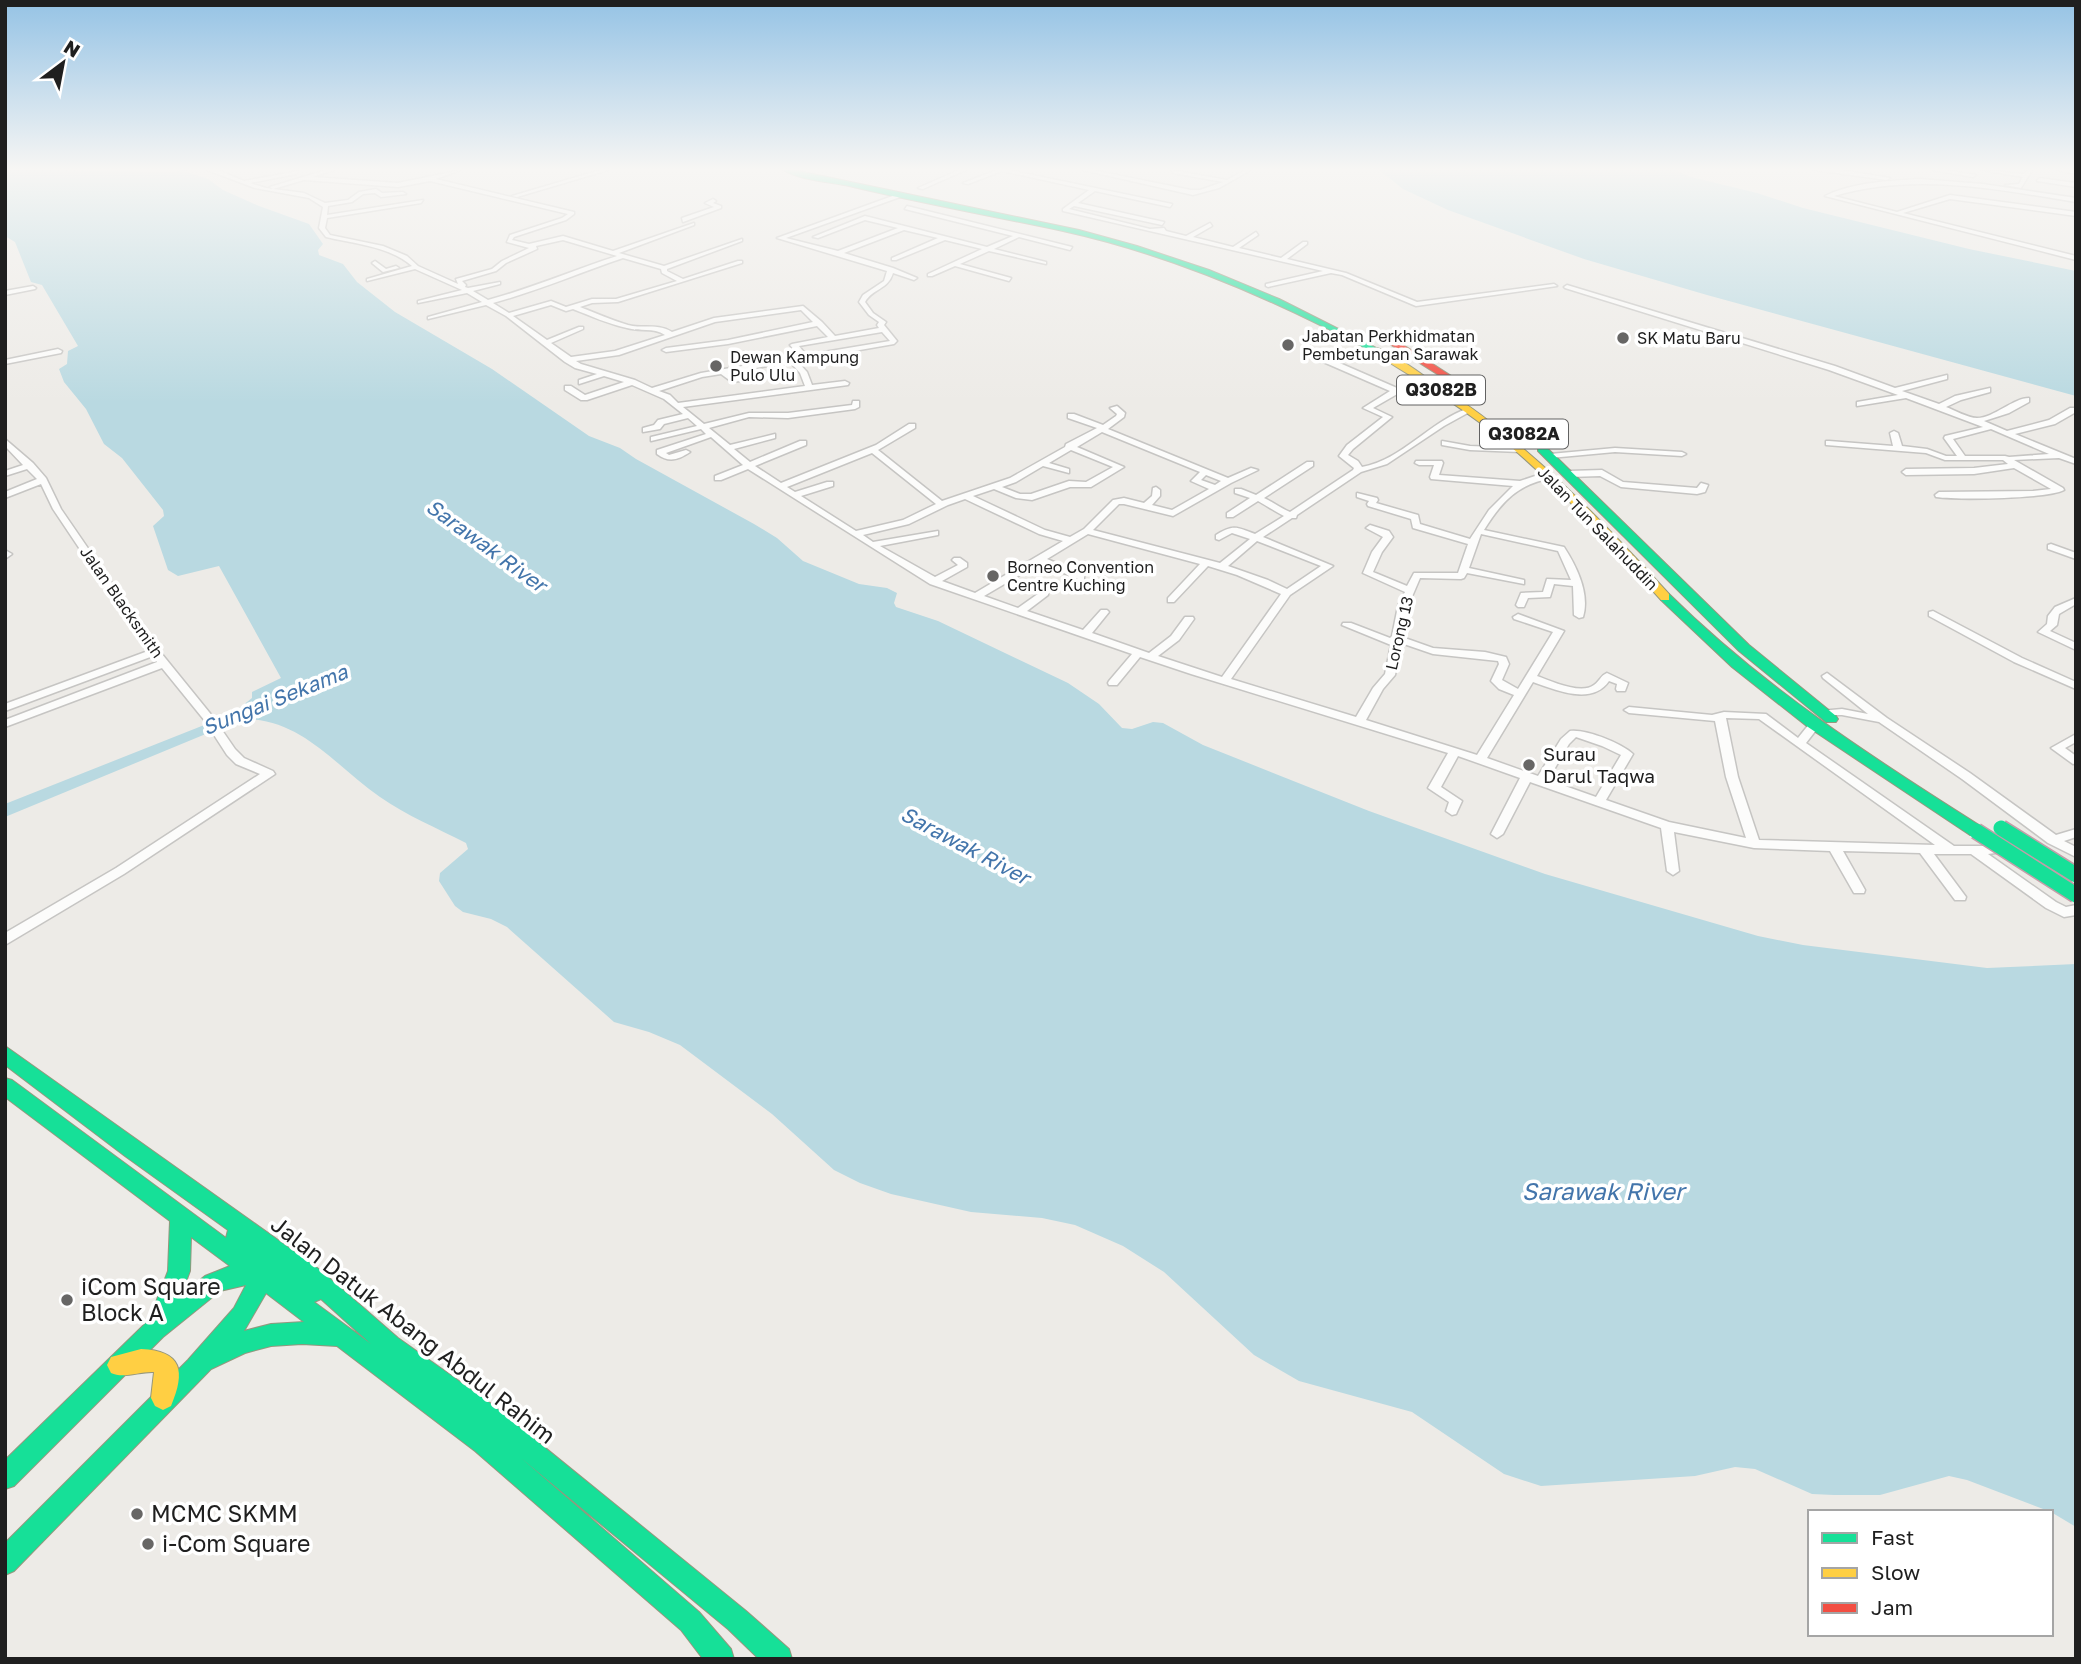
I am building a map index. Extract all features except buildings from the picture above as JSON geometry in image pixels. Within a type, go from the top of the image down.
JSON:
[{"type":"main road","name":"Jalan Tun Salahuddin","points":[[1131,248],[1268,297],[1343,332],[1428,382],[1469,410],[1549,476],[1724,655],[1768,692],[1869,745],[2076,875]]},
{"type":"main road","name":"Jalan Tun Salahuddin","points":[[1154,248],[1268,285],[1363,326],[1423,359],[1487,405],[1550,456],[1819,719],[1976,831],[2076,895]]},
{"type":"main road","points":[[1343,332],[1361,331],[1363,326]]},
{"type":"main road","name":"Jalan Datuk Abang Abdul Rahim","points":[[5,1054],[312,1277],[390,1346],[514,1437],[737,1620],[779,1659]]},
{"type":"main road","points":[[5,1086],[181,1219],[391,1371],[511,1466],[690,1621],[721,1659]]},
{"type":"main road","points":[[5,1562],[196,1368],[242,1316],[257,1288],[257,1258],[252,1247],[184,1198],[181,1184]]},
{"type":"main road","points":[[155,1329],[180,1278],[183,1255],[181,1219]]},
{"type":"main road","points":[[5,1477],[155,1329],[213,1283],[232,1276],[278,1271],[291,1277],[390,1346]]},
{"type":"main road","points":[[196,1368],[224,1350],[260,1334],[301,1329],[342,1337]]},
{"type":"main road","points":[[119,1365],[141,1360],[160,1361],[169,1371],[162,1402]]},
{"type":"street","points":[[383,248],[467,290],[508,315],[578,366],[654,390],[678,405],[750,466],[856,534],[889,560],[933,582],[1085,635],[1224,681],[1455,751],[1667,826],[1754,844],[1976,851],[2054,840],[2076,833]]},
{"type":"street","points":[[458,287],[463,285],[458,280],[494,270],[504,262],[534,248]]},
{"type":"street","points":[[595,248],[664,268],[719,248]]},
{"type":"street","points":[[613,253],[628,248]]},
{"type":"street","points":[[818,248],[914,278]]},
{"type":"street","points":[[839,253],[853,248]]},
{"type":"street","points":[[894,259],[922,248]]},
{"type":"street","points":[[930,275],[988,248],[1044,263]]},
{"type":"street","points":[[1227,248],[1331,271],[1416,304],[1567,286],[1832,368],[1978,421],[2075,461]]},
{"type":"street","points":[[1281,260],[1298,248]]},
{"type":"street","points":[[2035,248],[2076,258]]},
{"type":"street","points":[[430,317],[532,290],[563,276],[623,256]]},
{"type":"street","points":[[652,264],[669,257]]},
{"type":"street","points":[[508,315],[551,303],[563,308],[592,301],[616,301],[740,262]]},
{"type":"street","points":[[375,263],[386,271],[414,265]]},
{"type":"street","points":[[954,264],[1009,279]]},
{"type":"street","points":[[369,280],[414,265]]},
{"type":"street","points":[[664,268],[664,272],[683,281]]},
{"type":"street","points":[[882,330],[883,322],[871,314],[862,302],[865,296],[887,282],[891,270]]},
{"type":"street","points":[[1268,285],[1331,271]]},
{"type":"street","points":[[420,302],[498,283]]},
{"type":"street","points":[[5,293],[33,288]]},
{"type":"street","points":[[574,307],[595,317],[634,328],[658,327],[671,335]]},
{"type":"street","points":[[568,360],[616,353],[714,320],[801,308],[820,323],[832,338]]},
{"type":"street","points":[[666,349],[712,345],[820,323]]},
{"type":"street","points":[[545,343],[581,328]]},
{"type":"street","points":[[805,359],[794,345],[882,330]]},
{"type":"street","points":[[654,390],[722,371],[892,343],[894,341],[882,330]]},
{"type":"street","points":[[694,338],[704,338],[712,345]]},
{"type":"street","points":[[5,362],[58,351]]},
{"type":"street","points":[[1385,355],[1336,352],[1325,355],[1324,359],[1396,391]]},
{"type":"street","points":[[744,354],[753,366]]},
{"type":"street","points":[[793,361],[803,372],[809,388]]},
{"type":"street","points":[[722,371],[732,380],[765,376]]},
{"type":"street","points":[[582,382],[604,374]]},
{"type":"street","points":[[1894,391],[1944,377]]},
{"type":"street","points":[[568,388],[584,398],[632,382]]},
{"type":"street","points":[[1357,470],[1356,463],[1343,456],[1350,447],[1388,417],[1367,408],[1396,391],[1428,382]]},
{"type":"street","points":[[678,405],[845,383]]},
{"type":"street","points":[[1937,408],[1958,398],[1987,390]]},
{"type":"street","points":[[1860,404],[1904,396]]},
{"type":"street","points":[[1978,421],[2026,400]]},
{"type":"street","points":[[646,430],[661,422],[749,415],[761,418],[855,407],[856,403]]},
{"type":"street","points":[[856,534],[906,522],[942,505],[995,487],[1102,428],[1120,416],[1121,413],[1114,408]]},
{"type":"street","points":[[1220,568],[1257,537],[1293,516],[1357,470],[1377,467],[1445,422],[1469,410]]},
{"type":"street","points":[[2008,433],[2052,422],[2073,410]]},
{"type":"street","points":[[654,439],[698,421],[732,413]]},
{"type":"street","points":[[1071,416],[1228,481]]},
{"type":"street","points":[[779,484],[873,450],[912,426]]},
{"type":"street","points":[[1963,458],[1948,438],[1991,427]]},
{"type":"street","points":[[1894,433],[1898,448]]},
{"type":"street","points":[[686,452],[668,458],[660,452],[713,435]]},
{"type":"street","points":[[728,447],[772,436]]},
{"type":"street","name":"Jalan Blacksmith","points":[[5,441],[9,453],[30,465],[43,480],[57,509],[155,652],[240,761],[269,774],[120,872],[5,940]]},
{"type":"street","points":[[718,478],[803,443]]},
{"type":"street","points":[[1445,443],[1520,450]]},
{"type":"street","points":[[1829,443],[1927,451],[1945,458],[2005,458],[2060,490],[1997,495],[1939,495]]},
{"type":"street","points":[[995,487],[1019,496],[1032,497],[1069,484],[1088,485],[1120,467],[1069,446]]},
{"type":"street","points":[[873,450],[942,505]]},
{"type":"street","points":[[1550,456],[1615,450],[1682,454]]},
{"type":"street","points":[[1906,472],[1974,471],[2061,456]]},
{"type":"street","points":[[779,484],[830,462],[828,460]]},
{"type":"street","points":[[1041,463],[1066,471]]},
{"type":"street","points":[[1419,463],[1439,463],[1434,477],[1524,483]]},
{"type":"street","points":[[1230,515],[1310,464]]},
{"type":"street","points":[[5,474],[30,465]]},
{"type":"street","points":[[976,597],[1073,541],[1116,502],[1124,501],[1172,513],[1228,481],[1254,470]]},
{"type":"street","points":[[1205,472],[1195,481],[1215,488]]},
{"type":"street","points":[[1569,474],[1602,473],[1621,484],[1697,491],[1702,490],[1704,485]]},
{"type":"street","points":[[1521,582],[1464,570],[1478,531],[1507,494],[1524,483],[1549,476]]},
{"type":"street","points":[[5,495],[43,480]]},
{"type":"street","points":[[796,495],[830,484]]},
{"type":"street","points":[[1146,507],[1156,496],[1157,490]]},
{"type":"street","points":[[1238,491],[1272,503],[1273,508],[1293,516]]},
{"type":"street","points":[[1360,495],[1374,500],[1371,504],[1416,518],[1416,526],[1473,543]]},
{"type":"street","points":[[967,496],[1042,532],[1073,541]]},
{"type":"street","points":[[1370,528],[1386,533],[1388,537],[1377,552],[1368,573],[1409,590]]},
{"type":"street","points":[[1219,537],[1230,530],[1257,537],[1328,566],[1287,593],[1224,681]]},
{"type":"street","points":[[1087,531],[1220,568],[1287,593]]},
{"type":"street","points":[[1478,531],[1561,549],[1577,584],[1581,603],[1579,615]]},
{"type":"street","points":[[872,545],[935,533]]},
{"type":"street","points":[[2051,547],[2076,556]]},
{"type":"street","points":[[1039,559],[1081,578]]},
{"type":"street","points":[[933,582],[964,565],[957,560]]},
{"type":"street","points":[[1171,600],[1205,564]]},
{"type":"street","name":"Lorong 13","points":[[1359,722],[1378,688],[1390,675],[1395,640],[1409,590],[1417,575],[1457,578],[1464,570]]},
{"type":"street","points":[[1521,606],[1524,595],[1547,594],[1549,581],[1577,584]]},
{"type":"street","points":[[1019,612],[1045,593]]},
{"type":"street","points":[[2076,601],[2057,609],[2051,620],[2052,625],[2043,632],[2076,647]]},
{"type":"street","points":[[1085,635],[1104,612]]},
{"type":"street","points":[[1933,614],[2018,660],[2076,686]]},
{"type":"street","points":[[1480,760],[1559,631],[1517,617]]},
{"type":"street","points":[[1112,683],[1144,655],[1175,638],[1189,619]]},
{"type":"street","points":[[1347,625],[1395,640],[1414,642],[1432,651],[1475,653],[1502,659],[1504,664],[1496,681],[1521,694]]},
{"type":"street","points":[[5,708],[155,652]]},
{"type":"street","points":[[5,724],[164,663]]},
{"type":"street","points":[[1532,678],[1565,688],[1588,690],[1601,685],[1607,676],[1621,680],[1621,689]]},
{"type":"street","points":[[1827,676],[1883,720],[2076,853]]},
{"type":"street","points":[[1629,710],[1720,718],[1724,715],[1762,716],[1951,850]]},
{"type":"street","points":[[1799,744],[1819,719],[1842,712],[1883,720]]},
{"type":"street","points":[[1720,718],[1732,777],[1754,844]]},
{"type":"street","points":[[1541,780],[1565,742],[1574,733],[1606,743],[1627,754],[1599,802]]},
{"type":"street","points":[[2073,760],[2057,748],[2076,737]]},
{"type":"street","points":[[1452,811],[1456,801],[1434,788],[1455,751]]},
{"type":"street","points":[[1497,834],[1527,776]]},
{"type":"street","points":[[1667,826],[1673,870]]},
{"type":"street","points":[[1835,848],[1859,890]]},
{"type":"street","points":[[1925,851],[1960,897]]},
{"type":"street","points":[[1976,851],[2051,905],[2064,912],[2072,913],[2076,910]]},
{"type":"water","name":"Sarawak River","points":[[17,248],[320,248],[319,255],[343,264],[357,282],[395,312],[492,369],[589,436],[620,448],[754,524],[777,538],[803,561],[859,584],[887,588],[897,593],[894,603],[896,607],[938,621],[1068,683],[1099,704],[1122,728],[1132,729],[1153,722],[1163,723],[1203,745],[1369,811],[1545,874],[1758,936],[1803,945],[1987,968],[2076,964],[2076,1527],[2053,1513],[2053,1510],[2046,1510],[1967,1480],[1949,1476],[1880,1495],[1834,1495],[1812,1494],[1755,1469],[1735,1467],[1695,1476],[1541,1486],[1504,1474],[1412,1412],[1299,1381],[1254,1355],[1164,1272],[1123,1246],[1075,1225],[1042,1218],[971,1212],[891,1194],[834,1170],[772,1114],[680,1045],[614,1022],[507,927],[491,919],[463,912],[455,906],[439,881],[440,873],[468,849],[466,843],[390,804],[317,746],[283,726],[242,719],[5,817],[5,804],[232,714],[252,698],[252,692],[281,678],[219,566],[178,576],[168,570],[153,526],[164,516],[163,510],[122,458],[104,444],[86,409],[64,382],[59,369],[67,364],[68,351],[78,346],[42,285],[31,282]]},
{"type":"water","points":[[1553,248],[1964,248],[2076,271],[2076,396],[1707,295]]},
{"type":"traffic: fast","points":[[1133,248],[1241,286],[1310,316],[1377,351]]},
{"type":"traffic: fast","points":[[1542,449],[1744,648],[1831,719]]},
{"type":"traffic: fast","points":[[1665,597],[1700,632],[1774,695],[1853,752],[1976,831]]},
{"type":"traffic: fast","points":[[2001,828],[2076,875]]},
{"type":"traffic: fast","points":[[1976,831],[2076,895]]},
{"type":"traffic: fast","points":[[5,1054],[132,1150],[312,1277],[390,1346],[482,1411],[591,1499],[737,1620],[779,1659]]},
{"type":"traffic: fast","points":[[5,1086],[484,1442],[690,1621],[721,1659]]},
{"type":"traffic: fast","points":[[160,1320],[179,1271],[181,1219]]},
{"type":"traffic: fast","points":[[5,1562],[196,1368],[242,1316],[257,1288],[257,1258],[252,1247],[236,1236]]},
{"type":"traffic: fast","points":[[5,1477],[155,1329],[213,1283],[232,1276],[278,1271],[313,1292]]},
{"type":"traffic: fast","points":[[212,1358],[241,1343],[271,1335],[302,1333],[335,1336]]},
{"type":"traffic: slow","points":[[1377,351],[1457,402],[1513,444],[1583,509],[1665,597]]},
{"type":"traffic: slow","points":[[119,1365],[141,1360],[160,1361],[168,1371],[163,1398]]},
{"type":"traffic: jam","points":[[1391,341],[1451,379]]},
{"type":"place","name":"SK Matu Baru","points":[[1623,338]]},
{"type":"place","name":"Jabatan Perkhidmatan Pembetungan Sarawak","points":[[1288,345]]},
{"type":"place","name":"Dewan Kampung Pulo Ulu","points":[[716,366]]},
{"type":"place","name":"Borneo Convention Centre Kuching","points":[[993,576]]},
{"type":"place","name":"Surau Darul Taqwa","points":[[1529,765]]},
{"type":"place","name":"iCom Square Block A","points":[[67,1300]]},
{"type":"place","name":"MCMC SKMM","points":[[137,1514]]},
{"type":"place","name":"i-Com Square","points":[[148,1544]]},
{"type":"water label","name":"Sungai Sekama","points":[[275,700]]}]
